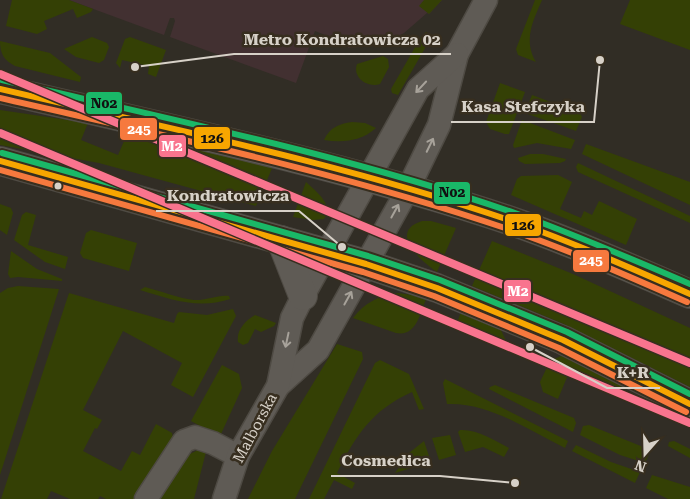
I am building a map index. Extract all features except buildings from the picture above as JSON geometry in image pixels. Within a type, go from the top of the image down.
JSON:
[{"type":"main road","points":[[0,89],[290,157],[408,189],[546,234],[690,294]]},
{"type":"main road","points":[[0,161],[366,264],[437,288],[531,326],[590,353],[690,404]]},
{"type":"main road","points":[[281,240],[303,296]]},
{"type":"street","points":[[457,54],[486,0]]},
{"type":"street","name":"Malborska","points":[[224,499],[238,456],[278,386],[292,318],[303,296],[418,89],[457,54]]},
{"type":"street","name":"Malborska","points":[[278,386],[318,350],[408,189],[439,125],[457,54]]},
{"type":"street","points":[[146,499],[184,441],[195,437],[213,443],[238,456]]},
{"type":"shaded area","points":[[69,0],[442,0],[429,14],[427,13],[404,33],[375,46],[348,48],[348,39],[346,37],[341,37],[338,42],[326,38],[325,35],[315,31],[296,83],[170,37],[175,21],[174,18],[170,18],[164,35]]},
{"type":"green space","points":[[12,0],[69,0],[93,9],[91,12],[77,18],[73,9],[44,21],[47,29],[37,34],[6,26]]},
{"type":"green space","points":[[424,0],[442,0],[429,14],[419,6]]},
{"type":"green space","points":[[535,0],[542,0],[533,23],[530,38],[532,54],[536,62],[518,55],[516,49]]},
{"type":"green space","points":[[630,0],[690,0],[690,50],[620,24]]},
{"type":"green space","points":[[426,32],[432,36],[398,95],[392,93],[391,89],[421,37]]},
{"type":"green space","points":[[92,37],[107,43],[109,47],[104,60],[99,63],[76,57],[64,49]]},
{"type":"green space","points":[[130,37],[166,50],[156,77],[148,74],[149,66],[122,60],[120,68],[116,63],[125,39]]},
{"type":"green space","points":[[0,41],[50,53],[81,77],[80,82],[15,66],[3,56]]},
{"type":"green space","points":[[383,56],[388,59],[389,67],[380,84],[371,85],[362,81],[357,74],[357,64]]},
{"type":"green space","points":[[500,83],[525,92],[509,134],[490,129],[486,122]]},
{"type":"green space","points":[[532,95],[580,113],[582,117],[576,131],[525,113]]},
{"type":"green space","points":[[0,110],[88,123],[81,140],[118,155],[128,132],[273,166],[256,206],[99,163],[0,145]]},
{"type":"green space","points":[[522,120],[575,140],[571,149],[537,143],[514,148],[513,145]]},
{"type":"green space","points":[[352,122],[365,123],[376,128],[364,136],[352,140],[324,140],[335,127]]},
{"type":"green space","points":[[586,144],[690,182],[690,205],[582,154]]},
{"type":"green space","points":[[530,154],[543,154],[566,159],[560,163],[525,164],[519,161],[518,158]]},
{"type":"green space","points":[[578,163],[690,216],[690,223],[578,172],[576,167]]},
{"type":"green space","points":[[558,175],[572,182],[560,209],[581,218],[584,211],[592,215],[599,201],[637,219],[626,245],[511,195],[517,179],[521,176]]},
{"type":"green space","points":[[306,182],[319,194],[326,204],[327,214],[324,219],[313,220],[293,217]]},
{"type":"green space","points":[[0,204],[11,208],[13,213],[7,235],[0,230]]},
{"type":"green space","points":[[26,212],[36,215],[28,245],[68,257],[65,269],[45,262],[14,240],[22,215]]},
{"type":"green space","points":[[422,221],[431,221],[456,228],[437,272],[416,254],[407,239],[407,232],[412,226]]},
{"type":"green space","points":[[91,230],[137,243],[129,271],[83,258],[80,253],[86,233]]},
{"type":"green space","points":[[492,241],[573,274],[690,328],[690,387],[564,324],[472,286]]},
{"type":"green space","points":[[11,251],[37,269],[62,279],[62,281],[10,278],[8,274]]},
{"type":"green space","points":[[18,286],[59,289],[0,475],[0,293],[8,288]]},
{"type":"green space","points":[[145,287],[194,300],[225,296],[229,296],[230,299],[207,304],[184,302],[140,290]]},
{"type":"green space","points":[[69,293],[174,323],[179,312],[207,315],[233,309],[236,316],[193,397],[171,385],[182,363],[123,331],[83,410],[102,420],[97,429],[95,428],[83,451],[121,471],[132,451],[140,455],[156,424],[172,433],[173,438],[137,499],[106,499],[100,496],[98,499],[70,499],[51,491],[47,499],[1,499]]},
{"type":"green space","points":[[398,293],[426,299],[416,323],[408,331],[396,333],[353,318],[362,308],[373,301]]},
{"type":"green space","points":[[461,312],[500,328],[507,343],[505,346],[500,348],[463,332],[458,320]]},
{"type":"green space","points":[[255,315],[276,323],[274,326],[261,332],[255,329],[248,343],[243,345],[238,342],[240,330]]},
{"type":"green space","points":[[337,344],[362,352],[363,359],[295,499],[248,499],[272,451]]},
{"type":"green space","points":[[565,356],[622,385],[619,391],[570,370],[558,399],[543,392],[540,382],[550,361]]},
{"type":"green space","points":[[380,360],[409,374],[424,409],[419,410],[412,392],[386,407],[359,435],[337,473],[355,483],[352,489],[334,480],[324,499],[309,499],[375,363]]},
{"type":"green space","points":[[222,365],[239,374],[242,388],[221,434],[217,435],[191,421]]},
{"type":"green space","points":[[445,379],[568,441],[565,448],[493,412],[463,405],[447,404],[443,383]]},
{"type":"green space","points":[[495,385],[574,418],[576,423],[573,432],[489,389]]},
{"type":"green space","points":[[589,425],[648,449],[649,454],[645,463],[620,455],[580,435],[583,426]]},
{"type":"green space","points":[[460,430],[479,433],[509,448],[504,457],[483,447],[465,452],[458,432]]},
{"type":"green space","points":[[450,435],[456,455],[439,460],[432,438]]},
{"type":"green space","points":[[424,441],[431,462],[395,473],[409,453]]},
{"type":"green space","points":[[674,441],[690,449],[690,458],[668,446],[669,442]]},
{"type":"green space","points":[[576,445],[611,462],[640,472],[635,483],[572,451]]},
{"type":"green space","points":[[207,448],[194,499],[158,499],[186,456],[200,449]]},
{"type":"green space","points":[[652,475],[690,487],[690,499],[668,499],[646,488]]},
{"type":"transit line","name":"M2","points":[[0,74],[690,363]]},
{"type":"transit line","name":"N02","points":[[2,80],[260,140],[389,174],[515,213],[559,229],[690,284]]},
{"type":"transit line","name":"126","points":[[0,89],[193,133],[386,182],[512,221],[624,265],[690,294]]},
{"type":"transit line","name":"245","points":[[0,98],[256,157],[383,190],[508,229],[621,273],[687,302]]},
{"type":"transit line","name":"M2","points":[[0,133],[690,423]]},
{"type":"transit line","name":"N02","points":[[2,153],[368,256],[440,280],[567,332],[690,394]]},
{"type":"transit line","name":"126","points":[[0,161],[366,264],[437,288],[563,340],[690,404]]},
{"type":"transit line","name":"245","points":[[0,170],[363,272],[434,296],[559,348],[686,412]]},
{"type":"place","name":"Kasa Stefczyka","points":[[600,60]]},
{"type":"place","name":"Metro Kondratowicza 02","points":[[135,67]]},
{"type":"place","name":"Kondratowicza","points":[[342,247]]},
{"type":"place","name":"K+R","points":[[530,347]]},
{"type":"place","name":"Cosmedica","points":[[515,483]]}]
